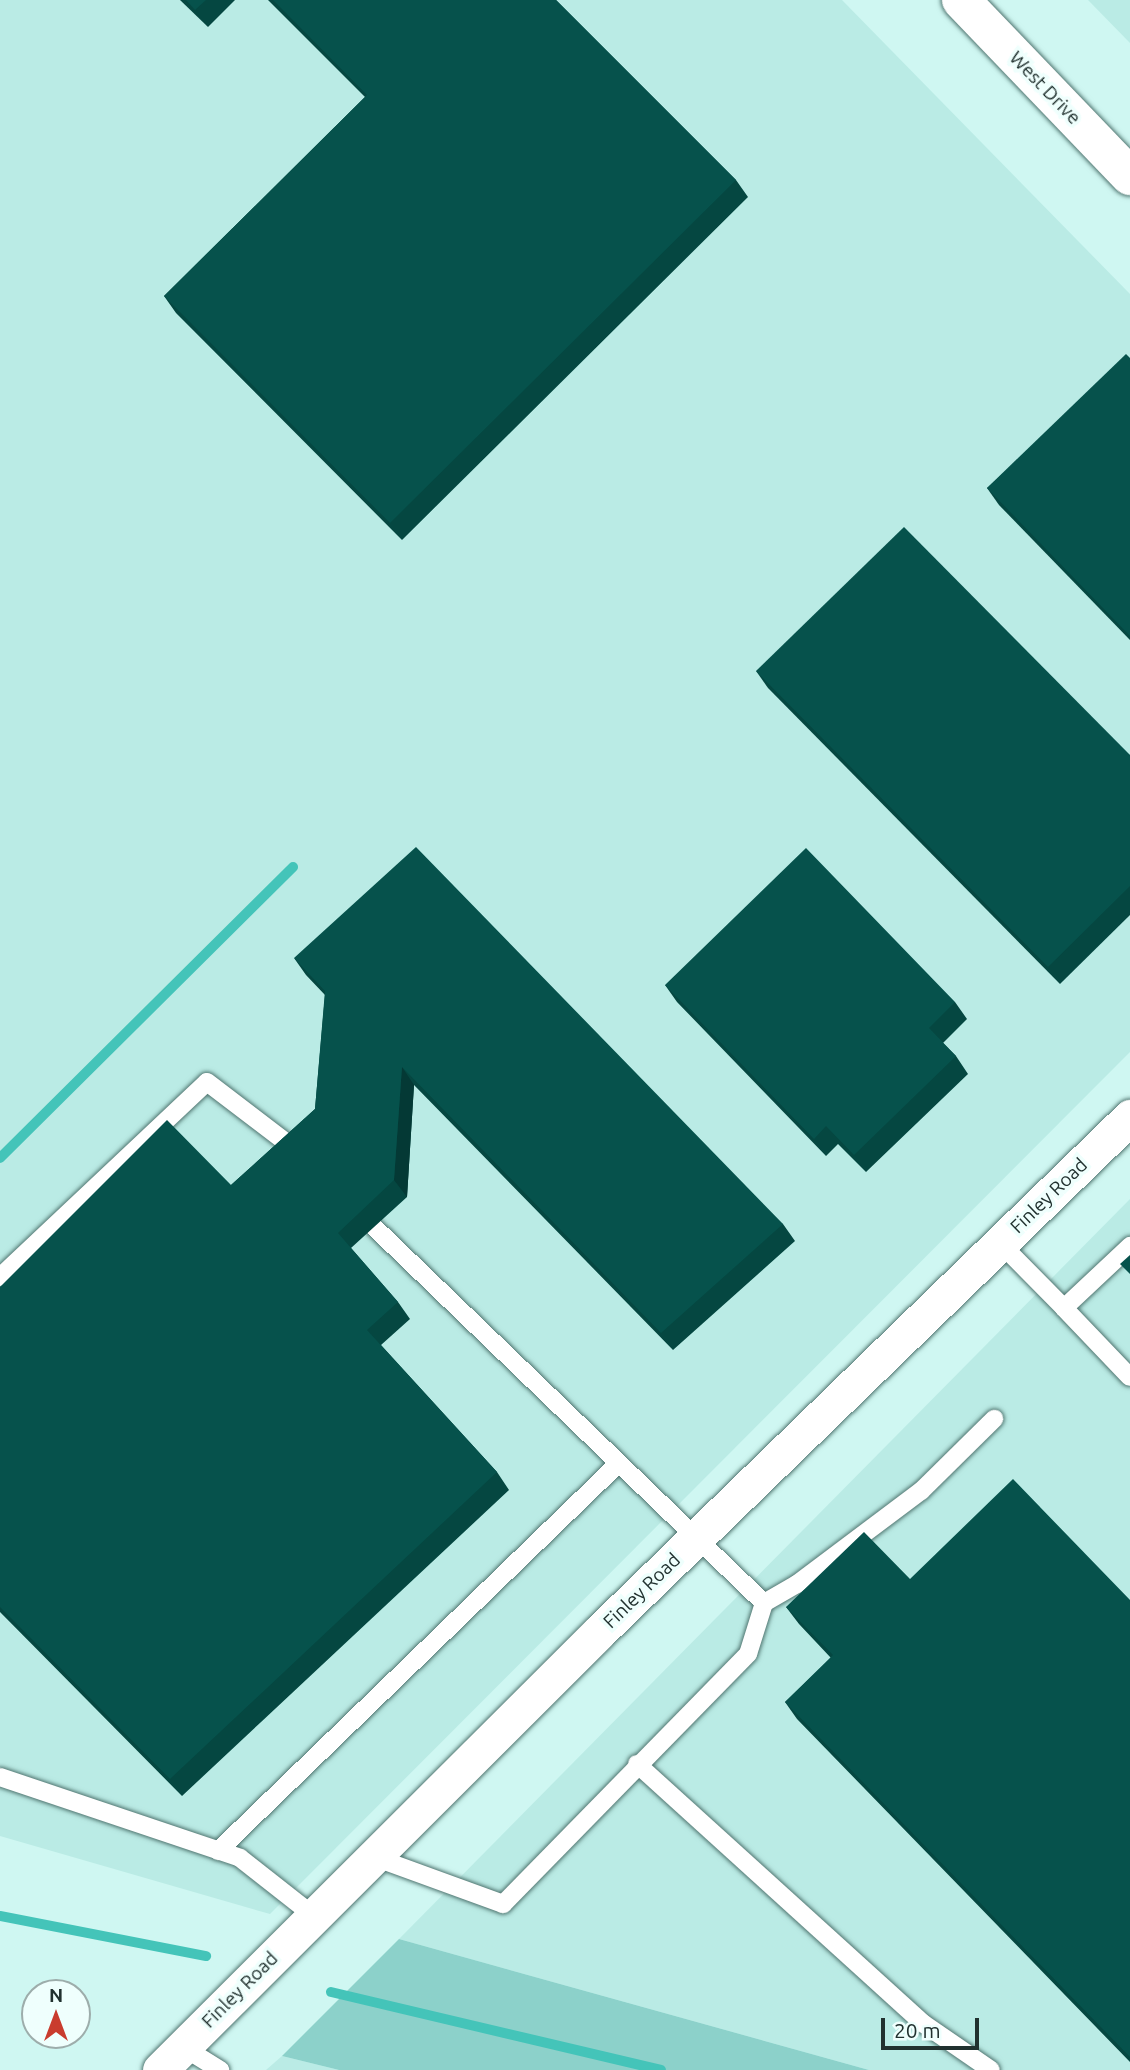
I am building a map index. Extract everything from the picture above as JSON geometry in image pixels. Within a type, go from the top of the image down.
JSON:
[{"type":"street","name":"West Drive","points":[[961,0],[1130,176]]},
{"type":"street","name":"Finley Road","points":[[171,2058],[696,1538],[1130,1117]]},
{"type":"lane","points":[[0,1277],[207,1082],[299,1152]]},
{"type":"lane","points":[[374,1227],[764,1603]]},
{"type":"lane","points":[[1000,1243],[1130,1377]]},
{"type":"lane","points":[[1064,1308],[1130,1246]]},
{"type":"lane","points":[[374,1857],[503,1905],[637,1764],[748,1654],[764,1603],[797,1584],[921,1491],[994,1419]]},
{"type":"lane","points":[[218,1851],[619,1463]]},
{"type":"lane","points":[[637,1764],[924,2024],[991,2070]]},
{"type":"lane","points":[[0,1777],[240,1858],[314,1916]]},
{"type":"lane","points":[[171,2058],[220,2070]]},
{"type":"shaded area","points":[[0,0],[842,0],[1130,294],[1130,1052],[270,1914],[0,1836]]},
{"type":"shaded area","points":[[1088,0],[1130,0],[1130,43]]},
{"type":"shaded area","points":[[1130,1199],[1130,2070],[869,2070],[399,1939]]},
{"type":"shaded area","points":[[399,1939],[869,2070],[339,2070],[282,2056]]},
{"type":"shaded area","points":[[282,2056],[339,2070],[266,2070]]},
{"type":"building","points":[[186,0],[206,0],[195,10]]},
{"type":"building","points":[[273,0],[556,0],[736,180],[390,523],[164,296],[367,95]]},
{"type":"building","points":[[1126,354],[1130,358],[1130,636],[987,488]]},
{"type":"building","points":[[904,527],[1130,755],[1130,886],[1048,967],[756,671]]},
{"type":"building","points":[[416,847],[783,1224],[661,1333],[402,1067],[394,1180],[338,1233],[398,1302],[367,1330],[497,1472],[170,1779],[0,1607],[0,1287],[167,1120],[231,1185],[315,1109],[325,991],[294,958]]},
{"type":"building","points":[[806,848],[955,1002],[929,1028],[956,1056],[854,1155],[826,1126],[814,1139],[665,985]]},
{"type":"building","points":[[1130,1255],[1130,1274],[1120,1264]]},
{"type":"building","points":[[1013,1479],[1130,1600],[1130,2057],[785,1702],[833,1655],[786,1607],[864,1532],[910,1579]]},
{"type":"waterway","points":[[0,1158],[293,867]]},
{"type":"waterway","points":[[0,1916],[206,1956]]},
{"type":"waterway","points":[[331,1992],[661,2070]]}]
